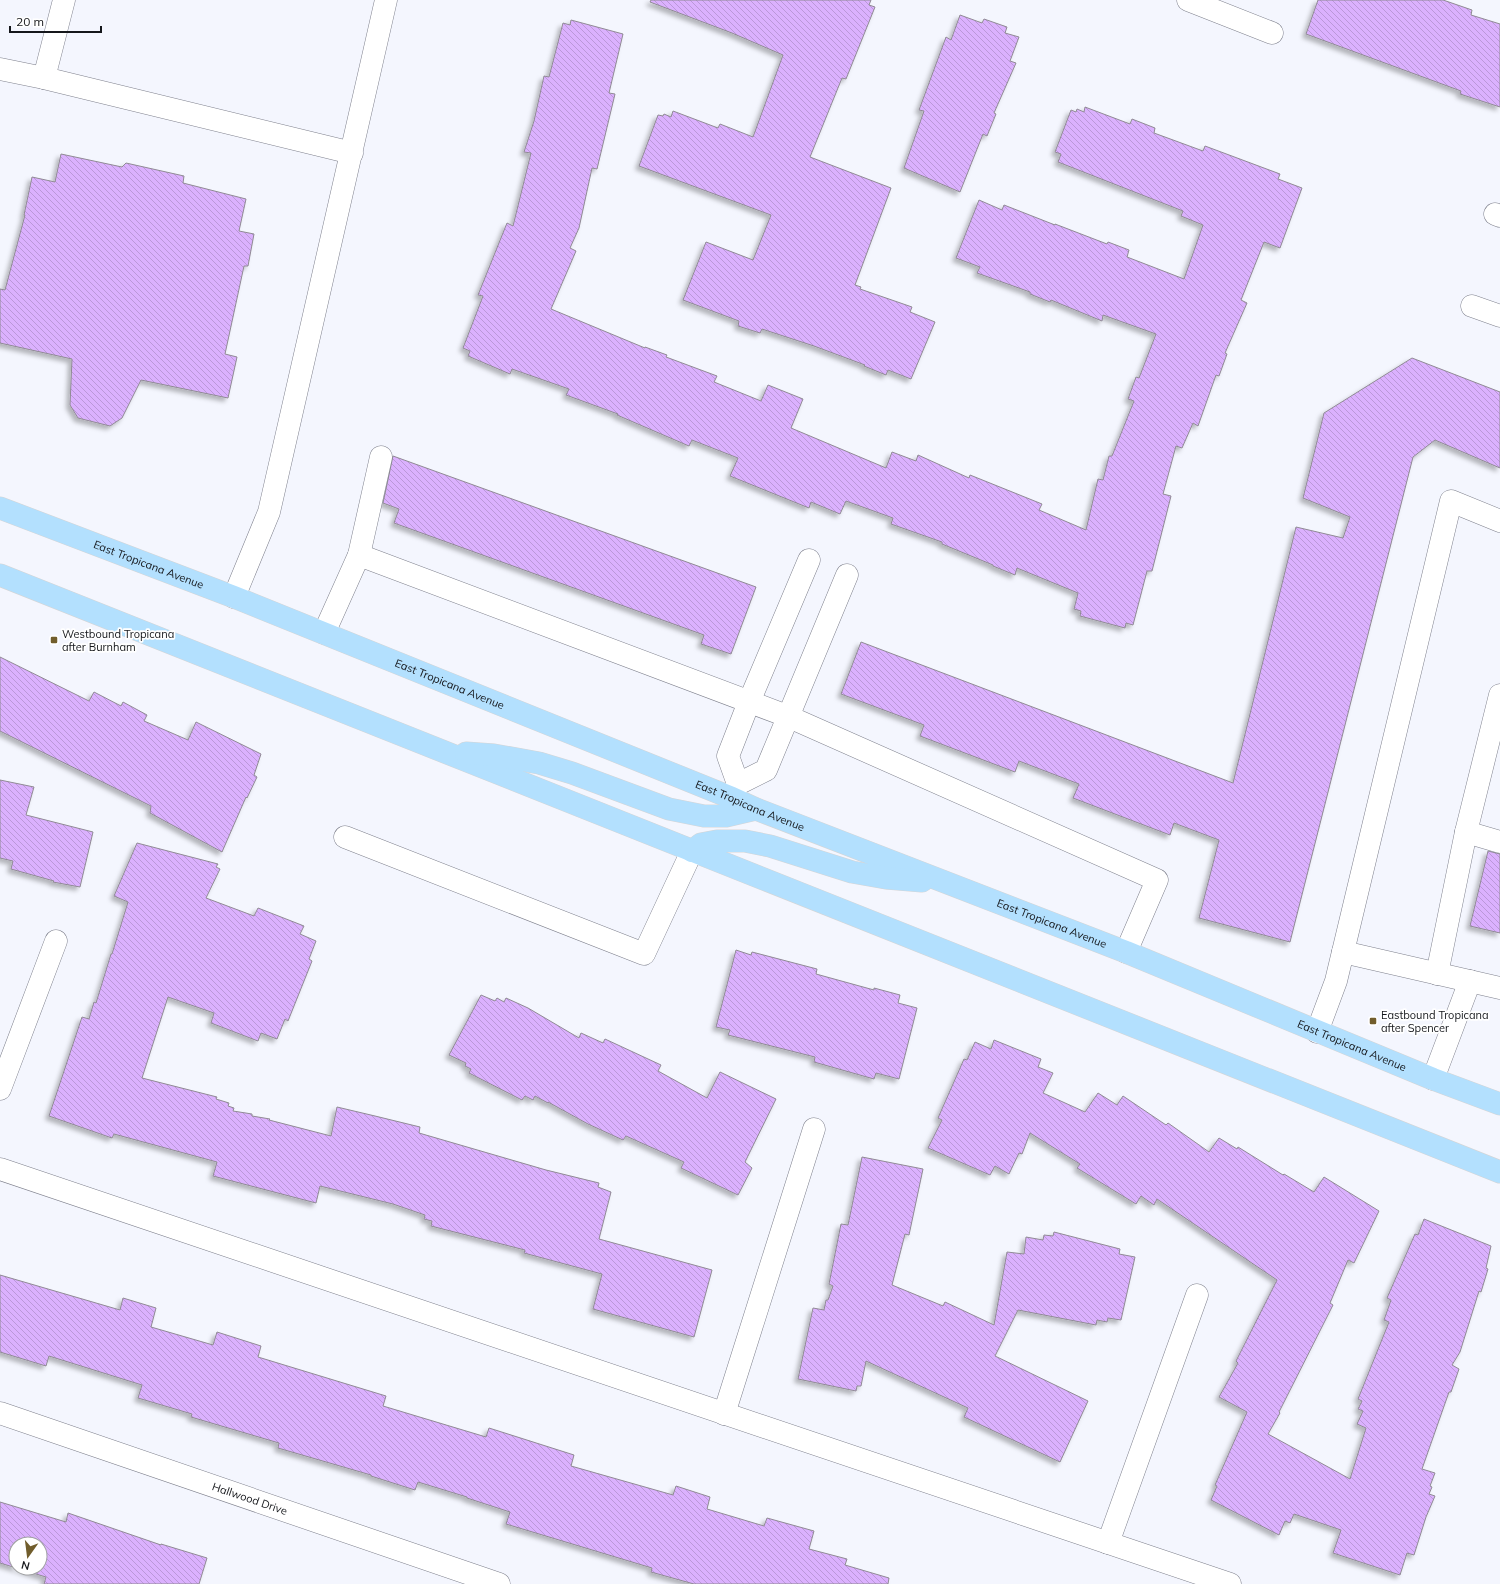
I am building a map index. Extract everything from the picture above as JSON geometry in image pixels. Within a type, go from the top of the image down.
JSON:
[{"type":"main road","name":"East Tropicana Avenue","points":[[0,508],[735,791],[756,809],[1126,952],[1317,1032],[1433,1079],[1500,1104]]},
{"type":"main road","points":[[0,575],[1500,1172]]},
{"type":"main road","points":[[447,752],[494,755],[539,763],[572,773],[669,809],[704,816],[726,816],[756,809]]},
{"type":"main road","points":[[692,851],[701,844],[712,842],[744,841],[770,846],[852,872],[886,878],[947,884]]},
{"type":"street","points":[[44,78],[64,0]]},
{"type":"street","points":[[234,597],[269,512],[386,0]]},
{"type":"street","points":[[1188,0],[1272,33]]},
{"type":"street","points":[[0,69],[44,78],[352,153]]},
{"type":"street","points":[[1472,306],[1500,316]]},
{"type":"street","points":[[324,633],[359,555],[381,457]]},
{"type":"street","points":[[1317,1032],[1336,981],[1451,501],[1500,521]]},
{"type":"street","points":[[359,555],[788,716],[1157,880],[1126,952]]},
{"type":"street","points":[[809,560],[749,702],[728,756],[735,791],[766,770],[847,575]]},
{"type":"street","points":[[1437,974],[1466,832],[1500,695]]},
{"type":"street","points":[[1466,832],[1500,842]]},
{"type":"street","points":[[345,837],[644,954],[692,851]]},
{"type":"street","points":[[0,1089],[56,941]]},
{"type":"street","points":[[1343,952],[1500,988]]},
{"type":"street","points":[[1433,1079],[1470,981]]},
{"type":"street","points":[[724,1414],[814,1129]]},
{"type":"street","points":[[0,1169],[1230,1584]]},
{"type":"street","points":[[1108,1543],[1196,1295]]},
{"type":"street","name":"Hallwood Drive","points":[[0,1413],[500,1584]]},
{"type":"building","points":[[651,0],[871,0],[869,5],[875,7],[846,79],[842,78],[810,157],[891,188],[855,285],[861,287],[860,289],[912,307],[910,312],[935,322],[911,379],[888,370],[886,375],[864,366],[865,365],[814,346],[762,329],[760,333],[738,326],[739,321],[683,300],[706,242],[753,260],[771,215],[639,166],[658,115],[663,116],[664,114],[671,117],[673,111],[718,128],[720,124],[753,137],[783,55],[732,33],[650,2]]},
{"type":"building","points":[[1318,0],[1443,0],[1472,10],[1471,15],[1500,24],[1500,107],[1460,94],[1461,91],[1306,34]]},
{"type":"building","points":[[960,15],[982,23],[984,19],[1007,27],[1005,33],[1019,37],[1010,61],[1016,63],[994,113],[996,114],[987,136],[983,134],[960,192],[904,168],[924,111],[919,110],[946,37],[951,40]]},
{"type":"building","points":[[571,20],[623,34],[609,93],[615,94],[597,169],[592,168],[579,228],[570,248],[576,251],[551,309],[645,348],[667,355],[666,357],[717,376],[714,382],[761,401],[768,385],[803,399],[791,428],[886,468],[892,452],[916,461],[918,455],[969,478],[970,475],[1042,504],[1039,510],[1086,530],[1098,479],[1103,480],[1109,456],[1112,456],[1134,401],[1128,399],[1136,377],[1139,378],[1156,334],[1103,315],[1102,321],[1051,300],[1050,302],[1030,294],[1030,292],[977,273],[980,267],[956,258],[979,200],[1002,210],[1004,205],[1107,244],[1108,242],[1129,250],[1127,257],[1184,279],[1203,225],[1181,216],[1183,211],[1058,162],[1061,154],[1055,152],[1071,110],[1076,112],[1077,109],[1084,112],[1085,107],[1130,124],[1132,119],[1155,128],[1154,133],[1203,151],[1205,146],[1280,174],[1278,179],[1302,188],[1280,248],[1264,242],[1241,300],[1247,303],[1225,353],[1227,354],[1219,376],[1216,375],[1198,426],[1193,423],[1182,448],[1176,446],[1163,494],[1171,496],[1152,571],[1147,571],[1133,625],[1126,623],[1125,628],[1080,616],[1081,611],[1074,609],[1078,593],[1017,568],[1015,575],[942,544],[942,542],[891,524],[893,518],[846,501],[840,514],[811,502],[809,508],[730,476],[738,458],[692,440],[689,446],[617,415],[618,414],[566,395],[569,389],[512,369],[510,374],[468,356],[470,351],[463,348],[483,296],[478,295],[507,223],[513,226],[531,153],[524,152],[534,121],[544,76],[549,77],[563,23],[570,25]]},
{"type":"building","points":[[61,154],[122,167],[126,163],[184,176],[183,183],[246,199],[239,231],[254,234],[248,266],[244,266],[225,354],[237,357],[228,398],[141,380],[122,418],[110,426],[78,418],[70,405],[72,359],[0,343],[0,289],[5,290],[25,215],[32,177],[55,182]]},
{"type":"building","points":[[1412,358],[1500,392],[1500,468],[1435,440],[1413,457],[1290,942],[1199,918],[1219,840],[1174,823],[1170,835],[1073,798],[1079,784],[1019,761],[1015,772],[920,736],[924,725],[841,694],[861,642],[1233,783],[1296,527],[1343,538],[1350,517],[1303,498],[1324,413]]},
{"type":"building","points":[[393,456],[756,587],[731,654],[701,644],[704,635],[394,523],[399,509],[383,503]]},
{"type":"building","points":[[0,657],[89,701],[94,692],[121,706],[123,702],[147,715],[144,721],[188,740],[196,722],[261,754],[254,775],[257,777],[247,798],[246,797],[222,852],[150,813],[151,806],[0,731]]},
{"type":"building","points":[[0,780],[34,787],[26,815],[93,832],[80,887],[53,882],[54,881],[11,869],[13,861],[0,858]]},
{"type":"building","points":[[137,843],[218,864],[216,867],[220,869],[206,898],[254,916],[258,908],[304,926],[300,934],[316,941],[309,959],[312,961],[288,1021],[285,1019],[277,1039],[261,1033],[258,1041],[211,1023],[214,1013],[168,997],[142,1078],[217,1097],[216,1099],[229,1103],[228,1106],[234,1108],[233,1111],[252,1114],[252,1116],[270,1119],[269,1120],[331,1136],[337,1107],[420,1127],[419,1133],[546,1170],[599,1183],[598,1187],[611,1192],[599,1239],[712,1270],[694,1337],[593,1309],[602,1274],[524,1253],[525,1250],[431,1226],[432,1221],[424,1219],[425,1215],[393,1204],[320,1186],[316,1203],[213,1176],[217,1162],[114,1134],[112,1138],[49,1116],[82,1017],[89,1019],[94,1002],[96,1003],[112,954],[128,902],[114,896]]},
{"type":"building","points":[[1488,851],[1500,854],[1500,933],[1470,926]]},
{"type":"building","points":[[736,950],[751,955],[752,952],[817,969],[816,974],[874,990],[874,988],[900,995],[898,1003],[917,1008],[899,1079],[876,1073],[874,1079],[814,1062],[815,1057],[728,1035],[730,1030],[716,1027]]},
{"type":"building","points":[[481,995],[495,1001],[497,998],[504,1002],[506,998],[528,1008],[579,1038],[581,1033],[603,1043],[605,1039],[661,1065],[658,1071],[707,1098],[720,1072],[776,1099],[745,1162],[752,1168],[738,1195],[681,1168],[684,1162],[626,1136],[623,1140],[588,1124],[535,1096],[533,1100],[525,1096],[522,1100],[469,1073],[471,1069],[465,1066],[466,1063],[449,1055]]},
{"type":"building","points":[[994,1040],[1041,1059],[1038,1067],[1053,1073],[1043,1093],[1085,1112],[1098,1093],[1117,1105],[1123,1096],[1166,1125],[1168,1123],[1209,1152],[1219,1138],[1237,1149],[1238,1147],[1314,1192],[1324,1177],[1379,1211],[1354,1263],[1348,1260],[1330,1303],[1333,1305],[1279,1412],[1280,1413],[1268,1434],[1350,1479],[1366,1428],[1357,1424],[1363,1411],[1358,1409],[1362,1401],[1358,1399],[1389,1322],[1384,1320],[1391,1300],[1387,1298],[1415,1234],[1418,1235],[1424,1219],[1491,1246],[1486,1268],[1488,1269],[1481,1292],[1479,1291],[1460,1352],[1452,1365],[1459,1369],[1451,1392],[1449,1392],[1422,1469],[1435,1473],[1430,1486],[1432,1487],[1429,1494],[1435,1496],[1426,1517],[1414,1555],[1407,1553],[1400,1575],[1333,1553],[1341,1530],[1294,1514],[1290,1523],[1285,1521],[1279,1535],[1211,1500],[1217,1486],[1215,1485],[1247,1412],[1219,1397],[1238,1363],[1236,1361],[1277,1280],[1157,1199],[1154,1205],[1141,1196],[1136,1204],[1077,1168],[1080,1164],[1030,1133],[1022,1154],[1019,1153],[1009,1174],[995,1166],[990,1175],[928,1148],[942,1120],[938,1118],[964,1059],[967,1060],[975,1042],[991,1049]]},
{"type":"building","points":[[862,1157],[923,1169],[909,1235],[905,1234],[892,1285],[943,1306],[945,1302],[994,1325],[1007,1252],[1024,1254],[1026,1237],[1043,1240],[1044,1235],[1053,1236],[1054,1232],[1120,1249],[1119,1254],[1135,1257],[1121,1320],[1108,1318],[1107,1322],[1097,1320],[1096,1325],[1018,1310],[995,1356],[1088,1401],[1060,1462],[964,1417],[968,1408],[866,1361],[861,1386],[857,1386],[856,1391],[798,1379],[813,1308],[824,1310],[826,1300],[828,1300],[833,1286],[829,1284],[841,1224],[848,1225]]},
{"type":"building","points":[[0,1275],[120,1310],[123,1298],[156,1308],[151,1327],[213,1345],[217,1332],[261,1346],[258,1357],[386,1396],[383,1406],[486,1437],[489,1428],[574,1455],[571,1466],[673,1495],[676,1486],[710,1497],[707,1509],[764,1526],[767,1518],[814,1531],[809,1549],[847,1559],[845,1565],[889,1578],[888,1584],[694,1584],[651,1572],[652,1568],[506,1524],[510,1512],[467,1497],[418,1482],[415,1490],[371,1475],[278,1448],[279,1443],[191,1417],[192,1414],[138,1398],[142,1385],[49,1356],[46,1366],[0,1352]]},
{"type":"building","points":[[0,1502],[66,1522],[68,1513],[161,1545],[207,1558],[199,1584],[44,1584],[46,1577],[43,1576],[48,1576],[48,1536],[8,1536],[8,1566],[0,1563]]},
{"type":"place","name":"Westbound Tropicana after Burnham","points":[[54,640]]},
{"type":"place","name":"Eastbound Tropicana after Spencer","points":[[1373,1021]]}]
